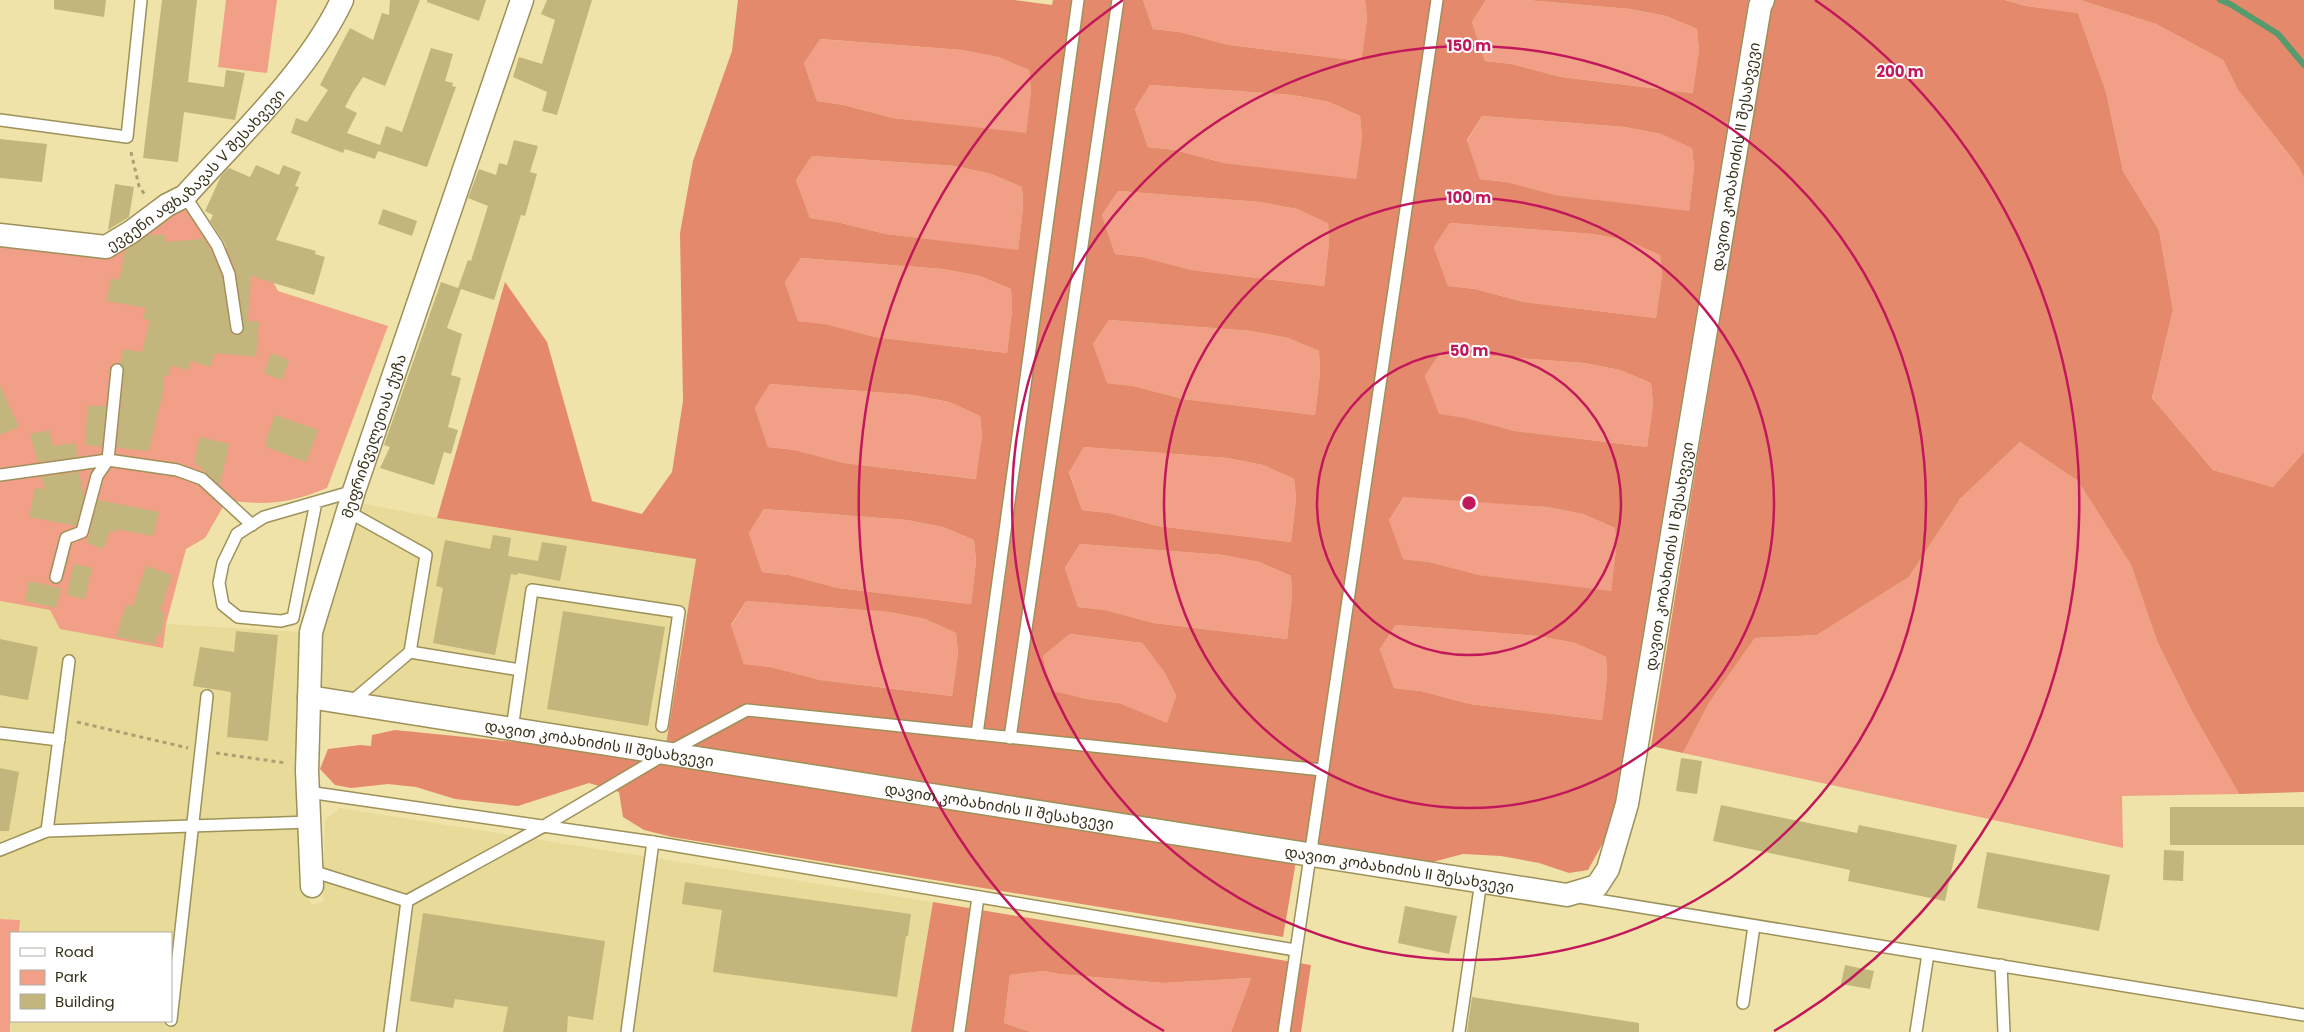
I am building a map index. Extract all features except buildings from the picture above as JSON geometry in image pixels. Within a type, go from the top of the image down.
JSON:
[{"type":"street","name":"მეფრინველეთას ქუჩა","points":[[312,878],[308,792],[311,632],[351,501],[522,0]]},
{"type":"street","name":"დავით კობახიძის II შესახვევი","points":[[309,697],[1567,895],[1597,886],[1608,869],[1627,804],[1760,6],[1763,0]]},
{"type":"street","name":"ევგენი აფხაზავას V შესახვევი","points":[[0,235],[106,247],[132,232],[156,212],[184,196],[295,74],[331,23],[340,2]]},
{"type":"lane","points":[[0,120],[127,137],[141,0]]},
{"type":"lane","points":[[977,734],[1078,0]]},
{"type":"lane","points":[[1010,738],[1118,0]]},
{"type":"lane","points":[[1284,1032],[1437,0]]},
{"type":"lane","points":[[184,196],[217,245],[230,274],[237,328]]},
{"type":"lane","points":[[56,577],[66,538],[82,532],[97,476],[108,460],[117,370]]},
{"type":"lane","points":[[0,475],[108,460],[177,470],[202,479],[252,525]]},
{"type":"lane","points":[[316,502],[293,618],[281,621],[238,617],[223,605],[218,584],[223,563],[237,534],[264,517],[316,502],[351,501],[426,555],[410,652],[350,703]]},
{"type":"lane","points":[[512,729],[532,590],[679,612],[662,726]]},
{"type":"lane","points":[[410,652],[520,670]]},
{"type":"lane","points":[[47,831],[69,661]]},
{"type":"lane","points":[[172,1014],[208,696]]},
{"type":"lane","points":[[312,878],[407,901],[544,826],[667,753],[747,710],[1322,770]]},
{"type":"lane","points":[[0,733],[59,740]]},
{"type":"lane","points":[[308,792],[653,842],[1295,950]]},
{"type":"lane","points":[[0,850],[47,831],[310,822]]},
{"type":"lane","points":[[627,1032],[653,842]]},
{"type":"lane","points":[[1458,1032],[1481,881]]},
{"type":"lane","points":[[1567,895],[2304,1015]]},
{"type":"lane","points":[[959,1032],[978,897]]},
{"type":"lane","points":[[390,1032],[407,901]]},
{"type":"lane","points":[[1743,1003],[1754,926]]},
{"type":"lane","points":[[1916,1032],[1928,954]]},
{"type":"lane","points":[[2001,965],[2004,1032]]},
{"type":"path","points":[[127,137],[139,186],[156,212]]},
{"type":"shaded area","points":[[738,0],[1014,0],[1052,5],[1053,0],[1143,0],[1153,29],[1180,32],[1229,45],[1361,61],[1367,18],[1365,0],[1486,0],[1472,22],[1485,61],[1512,64],[1561,77],[1693,93],[1699,50],[1697,29],[1666,16],[1630,9],[1526,0],[1749,0],[1620,801],[1603,843],[1588,870],[1569,873],[1539,863],[1501,856],[1463,854],[1425,864],[666,745],[696,559],[437,518],[505,282],[547,342],[592,501],[642,514],[672,472],[683,401],[680,233],[693,161],[732,51]],"holes":[[[820,39],[962,50],[998,57],[1029,70],[1031,91],[1026,133],[893,118],[844,105],[817,101],[804,63]],[[1150,85],[1293,95],[1329,102],[1360,116],[1362,137],[1356,179],[1224,163],[1175,150],[1148,147],[1135,109]],[[1482,116],[1625,127],[1661,134],[1692,148],[1694,168],[1689,211],[1556,195],[1507,182],[1480,179],[1467,140]],[[812,156],[955,166],[991,174],[1022,187],[1023,208],[1018,250],[886,234],[837,222],[810,218],[796,180]],[[1118,191],[1260,202],[1297,209],[1328,223],[1329,243],[1324,286],[1192,270],[1142,257],[1115,254],[1102,215]],[[1450,223],[1593,234],[1629,241],[1660,255],[1662,275],[1656,318],[1524,302],[1475,289],[1448,286],[1434,247]],[[801,258],[943,269],[980,276],[1011,289],[1012,310],[1007,353],[875,337],[826,324],[798,321],[785,282]],[[1109,320],[1251,331],[1288,338],[1319,351],[1320,372],[1315,415],[1183,399],[1133,386],[1107,383],[1093,344]],[[1441,352],[1584,363],[1620,370],[1651,383],[1653,404],[1647,447],[1515,431],[1466,418],[1439,414],[1425,376]],[[770,384],[913,395],[949,402],[980,416],[982,436],[976,479],[844,463],[795,450],[768,447],[755,408]],[[1084,447],[1227,458],[1263,465],[1294,479],[1296,499],[1291,542],[1158,526],[1109,513],[1082,510],[1069,472]],[[1404,497],[1547,507],[1583,514],[1615,528],[1616,548],[1611,591],[1479,575],[1429,562],[1403,559],[1389,520]],[[764,509],[907,520],[943,527],[974,540],[976,561],[971,604],[838,588],[789,575],[762,572],[749,533]],[[1080,544],[1223,555],[1259,562],[1291,576],[1292,596],[1287,639],[1154,623],[1105,610],[1078,607],[1065,568]],[[746,601],[889,612],[925,619],[956,633],[958,653],[952,696],[820,680],[771,667],[744,664],[731,625]],[[1396,625],[1538,636],[1575,643],[1606,657],[1607,677],[1602,720],[1470,704],[1421,691],[1394,688],[1380,649]],[[1070,634],[1142,643],[1165,673],[1176,696],[1167,723],[1119,703],[1087,699],[1050,690],[1043,656]]]},
{"type":"shaded area","points":[[1774,0],[2005,0],[2026,6],[2078,13],[2106,92],[2123,171],[2159,230],[2173,310],[2152,398],[2213,470],[2273,487],[2304,452],[2304,792],[2239,794],[2191,710],[2157,641],[2131,565],[2078,481],[2020,442],[1960,499],[1909,577],[1817,635],[1755,638],[1709,703],[1683,753],[1651,746],[1770,8]]},
{"type":"shaded area","points":[[2080,0],[2304,0],[2304,177],[2298,166],[2238,90],[2223,60],[2156,24]]},
{"type":"shaded area","points":[[360,503],[437,518],[696,558],[666,745],[316,689],[318,632]]},
{"type":"shaded area","points":[[0,601],[50,610],[163,648],[166,624],[300,632],[301,886],[312,905],[323,902],[325,820],[340,808],[933,902],[911,1032],[10,1032],[11,1022],[172,1022],[172,932],[19,932],[20,920],[0,919]]},
{"type":"shaded area","points":[[395,730],[575,748],[1296,861],[1283,937],[672,837],[644,830],[623,817],[619,792],[589,783],[518,806],[455,799],[416,787],[388,784],[351,788],[335,785],[320,769],[328,749],[360,745],[371,746],[372,735]]},
{"type":"shaded area","points":[[933,902],[1311,965],[1301,1032],[1231,1032],[1251,978],[1163,983],[1043,971],[1010,975],[1004,1023],[1031,1032],[911,1032]]},
{"type":"green space","points":[[226,0],[277,0],[267,73],[218,67]]},
{"type":"green space","points":[[1143,0],[1365,0],[1367,18],[1361,61],[1229,45],[1180,32],[1153,29]]},
{"type":"green space","points":[[1486,0],[1526,0],[1630,9],[1666,16],[1697,29],[1699,50],[1694,93],[1561,77],[1512,64],[1485,61],[1472,22]]},
{"type":"green space","points":[[2005,0],[2080,0],[2156,24],[2223,60],[2238,90],[2304,176],[2304,452],[2273,487],[2213,470],[2152,398],[2173,310],[2159,230],[2123,171],[2106,92],[2078,13],[2026,6]]},
{"type":"green space","points":[[819,39],[962,50],[998,57],[1029,70],[1031,91],[1026,134],[893,118],[844,105],[817,101],[804,63]]},
{"type":"green space","points":[[1150,85],[1293,95],[1329,102],[1360,116],[1362,137],[1356,180],[1224,163],[1175,150],[1148,147],[1135,109]]},
{"type":"green space","points":[[1482,116],[1625,127],[1661,134],[1692,147],[1694,168],[1689,212],[1556,195],[1507,182],[1480,179],[1467,141]]},
{"type":"green space","points":[[812,156],[955,166],[991,174],[1022,187],[1023,208],[1018,251],[886,234],[837,222],[810,218],[796,180]]},
{"type":"green space","points":[[1118,191],[1260,202],[1297,209],[1328,222],[1329,243],[1324,286],[1192,270],[1142,257],[1115,254],[1102,215]]},
{"type":"green space","points":[[192,200],[221,245],[266,268],[278,291],[388,326],[327,488],[302,497],[278,502],[254,503],[227,500],[205,538],[186,549],[166,624],[163,648],[60,629],[50,610],[0,601],[0,242],[115,253]]},
{"type":"green space","points":[[1450,223],[1593,234],[1629,241],[1660,254],[1662,275],[1656,318],[1524,302],[1475,289],[1448,286],[1434,247]]},
{"type":"green space","points":[[801,258],[943,269],[980,276],[1011,289],[1012,310],[1007,353],[875,337],[826,324],[798,321],[785,282]]},
{"type":"green space","points":[[1109,320],[1251,331],[1288,338],[1319,351],[1320,372],[1315,415],[1183,399],[1133,386],[1106,383],[1093,344]]},
{"type":"green space","points":[[1441,352],[1584,363],[1620,370],[1651,383],[1653,404],[1647,447],[1515,431],[1466,418],[1439,415],[1425,376]]},
{"type":"green space","points":[[770,384],[913,395],[949,402],[980,416],[982,436],[977,479],[844,463],[795,450],[768,447],[755,408]]},
{"type":"green space","points":[[2020,442],[2078,481],[2131,565],[2157,641],[2191,710],[2239,794],[2122,796],[2123,848],[1683,753],[1709,703],[1755,638],[1817,635],[1909,577],[1960,499]]},
{"type":"green space","points":[[1084,447],[1227,458],[1263,465],[1294,479],[1296,499],[1291,542],[1158,526],[1109,513],[1082,510],[1069,471]]},
{"type":"green space","points":[[1405,496],[1547,507],[1583,514],[1615,528],[1616,548],[1611,592],[1478,575],[1429,562],[1402,559],[1389,520]]},
{"type":"green space","points":[[764,509],[907,520],[943,527],[974,540],[976,561],[971,604],[838,588],[789,575],[762,572],[749,533]]},
{"type":"green space","points":[[1080,544],[1223,555],[1259,562],[1291,576],[1292,596],[1287,639],[1154,623],[1105,610],[1078,607],[1065,568]]},
{"type":"green space","points":[[746,601],[889,612],[925,619],[956,633],[958,653],[952,696],[820,680],[771,667],[744,664],[731,626]]},
{"type":"green space","points":[[1396,625],[1538,636],[1575,643],[1606,657],[1607,677],[1602,720],[1470,704],[1421,691],[1394,688],[1380,649]]},
{"type":"green space","points":[[1070,634],[1142,643],[1165,673],[1176,696],[1167,724],[1119,703],[1087,699],[1049,690],[1043,656]]},
{"type":"green space","points":[[0,919],[20,920],[19,932],[10,932],[10,1032],[0,1032]]},
{"type":"green space","points":[[1043,971],[1163,983],[1251,978],[1231,1032],[1031,1032],[1004,1023],[1010,975]]},
{"type":"waterway","points":[[2220,0],[2230,4],[2278,34],[2304,65]]}]
